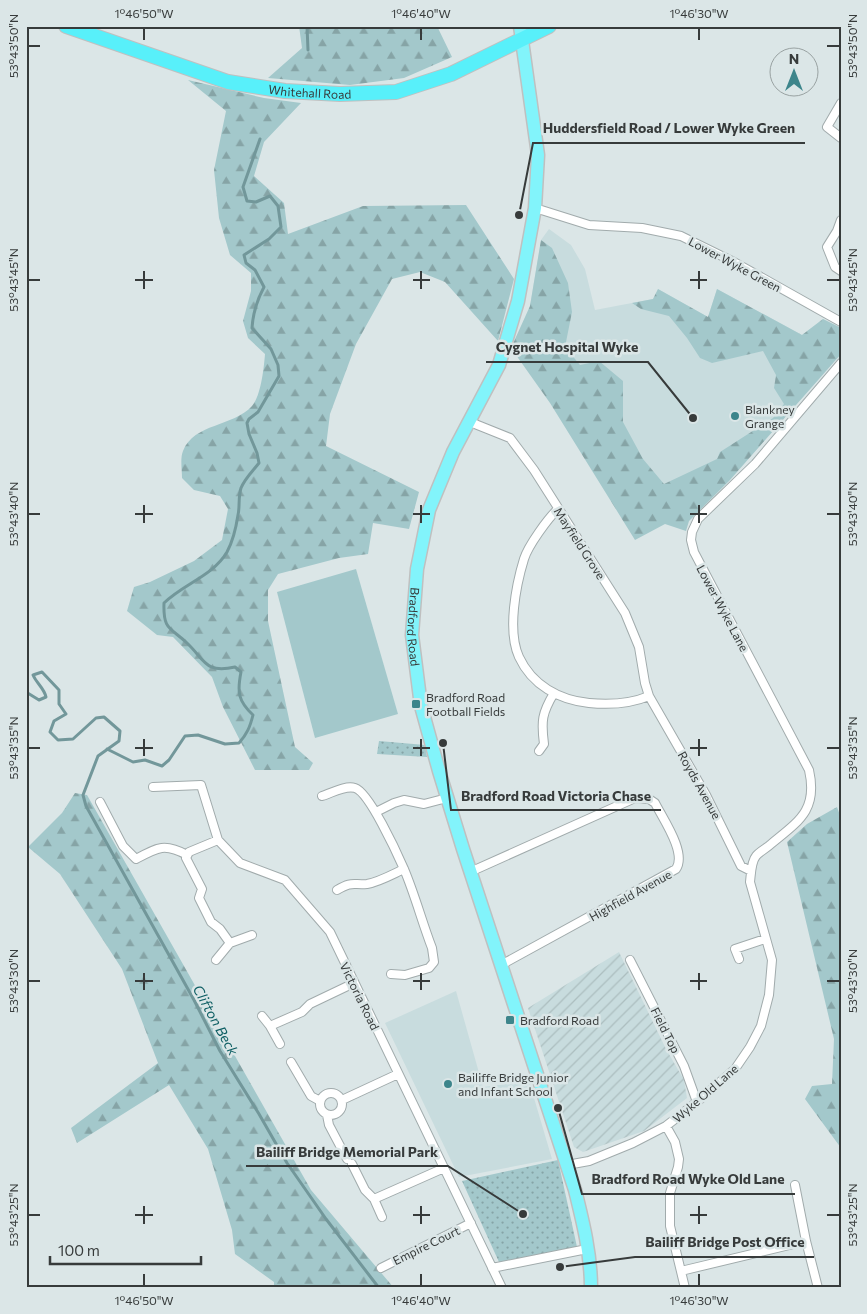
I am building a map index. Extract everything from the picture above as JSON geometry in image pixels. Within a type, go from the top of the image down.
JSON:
[{"type":"highway","name":"Whitehall Road","points":[[66,26],[228,82],[285,91],[340,94],[396,92],[451,74],[521,33],[549,26]]},
{"type":"main road","name":"Bradford Road","points":[[521,33],[538,155],[535,208],[518,301],[499,365],[453,452],[429,510],[417,569],[412,634],[421,706],[470,872],[568,1165],[586,1234],[591,1269],[591,1288]]},
{"type":"street","points":[[841,103],[827,127],[841,138]]},
{"type":"street","name":"Lower Wyke Green","points":[[535,208],[589,225],[642,228],[681,236],[734,262],[841,322]]},
{"type":"street","points":[[841,220],[837,231],[826,247],[834,267],[841,271]]},
{"type":"street","name":"Lower Wyke Lane","points":[[751,871],[755,857],[800,820],[808,808],[812,783],[809,770],[694,552],[691,540],[692,532],[698,519],[755,464],[841,362]]},
{"type":"street","name":"Mayfield Grove","points":[[470,422],[510,438],[534,470],[625,613],[639,647],[649,696]]},
{"type":"street","points":[[558,509],[550,516],[525,557],[515,599],[513,626],[519,656],[536,681],[554,693],[576,701],[601,704],[634,702],[649,696]]},
{"type":"street","points":[[539,750],[544,744],[542,724],[547,706],[554,693]]},
{"type":"street","name":"Royds Avenue","points":[[649,696],[706,795],[741,866],[751,871]]},
{"type":"street","name":"Victoria Road","points":[[153,787],[201,785],[218,840],[240,863],[285,880],[330,932],[502,1288]]},
{"type":"street","points":[[322,796],[344,788],[353,787],[361,790],[376,812],[404,869],[432,948],[434,962],[429,968],[405,975],[391,974]]},
{"type":"street","points":[[376,812],[404,800],[424,804],[448,798]]},
{"type":"street","name":"Highfield Avenue","points":[[470,872],[635,798],[649,799],[655,803],[678,850],[679,864],[676,869],[548,941],[501,965]]},
{"type":"street","points":[[100,802],[123,846],[136,859],[159,848],[175,848],[187,855]]},
{"type":"street","points":[[187,855],[189,852],[218,840]]},
{"type":"street","points":[[187,855],[186,858],[202,889],[199,898],[211,922],[220,929],[230,943]]},
{"type":"street","points":[[337,890],[354,883],[368,884],[404,869]]},
{"type":"street","name":"Wyke Old Lane","points":[[568,1165],[589,1161],[633,1143],[666,1126],[735,1069],[750,1047],[762,1026],[769,995],[772,960],[750,882],[751,871]]},
{"type":"street","points":[[216,960],[230,943],[252,935]]},
{"type":"street","points":[[735,949],[766,939]]},
{"type":"street","points":[[731,940],[739,959]]},
{"type":"street","name":"Field Top","points":[[630,960],[684,1066],[697,1102]]},
{"type":"street","points":[[270,1026],[302,1012],[310,1004],[354,983]]},
{"type":"street","points":[[262,1016],[280,1044]]},
{"type":"street","points":[[292,1062],[312,1096],[320,1101]]},
{"type":"street","points":[[342,1100],[398,1074]]},
{"type":"street","points":[[342,1100],[337,1095],[330,1093],[324,1095],[320,1101],[320,1108],[327,1115],[329,1125],[366,1190],[374,1199],[382,1217]]},
{"type":"street","points":[[327,1115],[335,1115],[340,1111],[342,1100]]},
{"type":"street","points":[[666,1126],[675,1142],[679,1159],[670,1193],[670,1226],[685,1288]]},
{"type":"street","points":[[374,1199],[444,1168]]},
{"type":"street","points":[[794,1185],[818,1288]]},
{"type":"street","name":"Empire Court","points":[[381,1268],[471,1223]]},
{"type":"street","points":[[681,1271],[806,1241]]},
{"type":"street","points":[[492,1268],[587,1249]]},
{"type":"shaded area","points":[[549,229],[571,245],[585,269],[595,310],[653,299],[658,289],[708,317],[717,289],[802,335],[823,319],[841,328],[841,354],[729,481],[667,523],[530,306],[541,240]]},
{"type":"shaded area","points":[[619,952],[666,1049],[684,1080],[687,1098],[644,1131],[583,1152],[574,1147],[528,1008]]},
{"type":"shaded area","name":"Bailiffe Bridge Junior and Infant School","points":[[456,991],[483,1087],[529,1081],[552,1159],[459,1177],[385,1023]]},
{"type":"green space","points":[[299,26],[437,26],[452,57],[404,78],[350,85],[268,78],[302,48]]},
{"type":"green space","points":[[188,80],[264,98],[301,103],[264,142],[254,176],[284,203],[288,234],[363,206],[466,205],[514,279],[498,341],[445,282],[420,272],[392,279],[356,344],[330,414],[326,446],[419,492],[409,529],[373,523],[368,554],[339,558],[278,574],[268,590],[268,621],[295,747],[313,763],[309,770],[255,770],[223,707],[212,677],[173,637],[157,635],[127,611],[134,587],[150,582],[194,561],[222,540],[228,509],[220,496],[194,490],[182,478],[182,454],[188,442],[196,435],[235,418],[252,406],[260,389],[264,366],[265,354],[248,338],[243,321],[251,291],[251,273],[230,255],[219,218],[214,170],[226,111]]},
{"type":"green space","points":[[541,240],[552,248],[568,283],[572,312],[565,347],[580,365],[599,361],[623,381],[623,422],[643,459],[664,484],[717,459],[720,452],[773,418],[784,404],[774,388],[776,375],[763,351],[712,363],[700,358],[669,316],[641,309],[632,303],[653,299],[658,289],[708,317],[717,289],[802,335],[823,319],[841,328],[841,354],[729,481],[689,521],[686,531],[665,524],[635,540],[550,403],[511,348],[530,306]]},
{"type":"green space","points":[[356,569],[398,714],[315,738],[277,592]]},
{"type":"green space","points":[[379,741],[425,745],[427,757],[377,754]]},
{"type":"green space","points":[[75,793],[87,795],[311,1190],[394,1288],[274,1288],[274,1282],[235,1254],[232,1230],[208,1149],[169,1085],[77,1143],[71,1128],[158,1063],[122,969],[60,874],[28,847],[62,813]]},
{"type":"green space","points":[[837,807],[841,818],[841,1148],[805,1099],[812,1086],[832,1084],[834,1039],[787,842],[807,824]]},
{"type":"green space","points":[[558,1160],[577,1247],[499,1262],[462,1181]]},
{"type":"waterway","points":[[307,26],[308,50]]},
{"type":"waterway","points":[[107,749],[133,762],[145,760],[162,766],[169,760],[185,736],[198,735],[225,744],[239,743],[251,723],[253,715],[244,705],[239,691],[241,672],[235,667],[217,669],[206,664],[166,623],[164,603],[180,590],[206,574],[227,552],[233,539],[239,512],[241,488],[259,463],[247,423],[258,412],[279,376],[278,365],[271,349],[252,328],[253,317],[264,287],[255,270],[246,263],[244,255],[269,239],[281,227],[278,206],[270,196],[256,202],[247,201],[243,187],[260,139]]},
{"type":"waterway","name":"Clifton Beck","points":[[26,692],[39,700],[46,697],[33,675],[42,672],[59,690],[59,704],[66,714],[54,721],[50,732],[58,740],[73,739],[96,718],[104,717],[120,731],[119,741],[98,756],[83,795],[86,806],[194,1000],[220,1051],[287,1163],[326,1219],[379,1288]]},
{"type":"place","name":"Huddersfield Road / Lower Wyke Green","points":[[519,215]]},
{"type":"place","name":"Blankney Grange","points":[[735,416]]},
{"type":"place","name":"Cygnet Hospital Wyke","points":[[693,418]]},
{"type":"place","name":"Bradford Road Football Fields","points":[[416,704]]},
{"type":"place","name":"Bradford Road Victoria Chase","points":[[443,743]]},
{"type":"place","name":"Bradford Road","points":[[510,1020]]},
{"type":"place","name":"Bailiffe Bridge Junior and Infant School","points":[[448,1084]]},
{"type":"place","name":"Bradford Road Wyke Old Lane","points":[[558,1108]]},
{"type":"place","name":"Bailiff Bridge Memorial Park","points":[[523,1214]]},
{"type":"place","name":"Bailiff Bridge Post Office","points":[[560,1267]]}]
